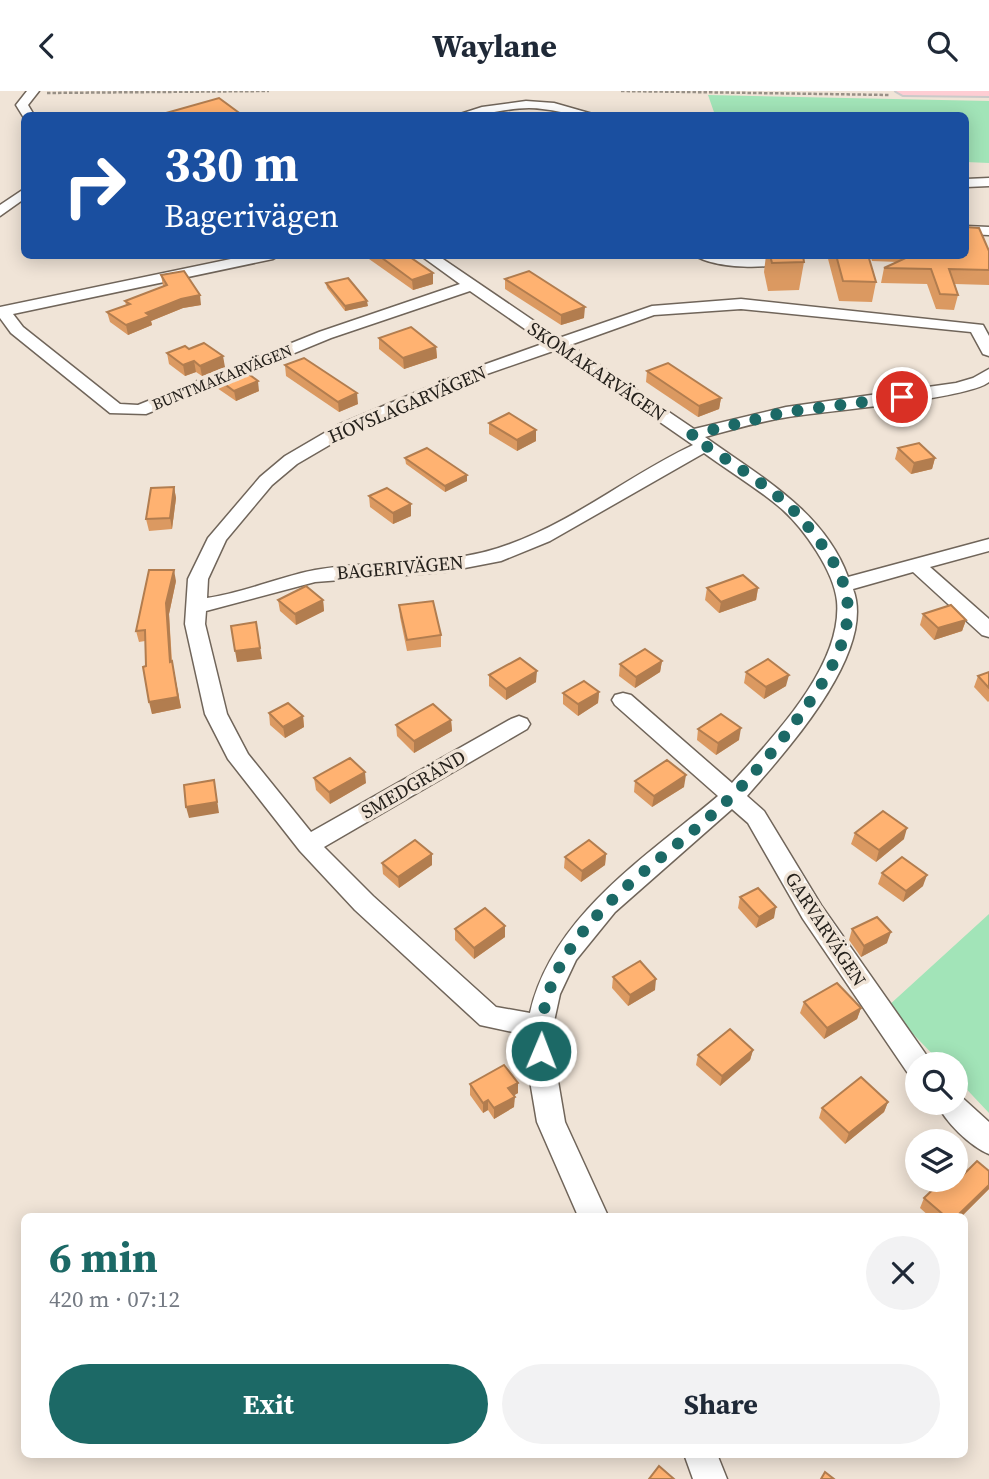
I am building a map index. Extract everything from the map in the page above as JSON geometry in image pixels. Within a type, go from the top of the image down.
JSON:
[{"type":"main road","points":[[902,93],[989,92]]},
{"type":"street","points":[[26,112],[22,105],[33,92]]},
{"type":"street","points":[[478,112],[524,103],[543,103],[578,112]]},
{"type":"street","points":[[969,183],[989,182]]},
{"type":"street","points":[[0,212],[21,195]]},
{"type":"street","points":[[969,230],[989,231]]},
{"type":"street","name":"SKOMAKARVÄGEN","points":[[433,259],[767,489],[796,513],[833,562],[848,600],[845,635],[825,680],[783,740],[733,796],[606,905],[566,954],[552,984],[540,1026],[543,1075],[551,1122],[592,1213]]},
{"type":"street","points":[[1,312],[224,260]]},
{"type":"street","name":"BUNTMAKARVÄGEN","points":[[1,312],[17,330],[116,409],[131,411],[140,410],[325,335],[470,286]]},
{"type":"street","name":"HOVSLAGARVÄGEN","points":[[540,1026],[489,1017],[364,903],[308,845],[239,759],[216,714],[195,624],[198,579],[217,538],[266,481],[291,460],[367,418],[556,343],[652,311],[721,304],[789,308],[977,328],[989,351]]},
{"type":"street","name":"BAGERIVÄGEN","points":[[196,606],[224,602],[313,577],[425,568],[501,554],[537,539],[654,471],[698,441],[786,412],[957,389],[979,382],[989,374]]},
{"type":"street","points":[[844,585],[989,545]]},
{"type":"street","points":[[916,565],[989,631]]},
{"type":"street","name":"GARVARVÄGEN","points":[[623,700],[756,817],[812,912],[909,1052]]},
{"type":"street","name":"SMEDGRÄND","points":[[308,845],[519,724]]},
{"type":"street","points":[[963,1115],[989,1141]]},
{"type":"street","points":[[702,1458],[710,1479]]},
{"type":"lane","points":[[712,259],[776,262],[782,259]]},
{"type":"path","points":[[33,92],[101,95],[269,91]]},
{"type":"path","points":[[621,91],[902,93]]},
{"type":"green space","points":[[708,95],[989,101],[989,163],[969,162],[969,112],[714,112]]},
{"type":"green space","points":[[989,914],[989,1113],[968,1091],[968,1052],[930,1052],[887,1007]]},
{"type":"building","points":[[219,98],[238,112],[170,112]]},
{"type":"building","points":[[969,227],[979,228],[989,251],[989,270],[949,269],[958,295],[940,294],[931,269],[884,268],[903,259],[969,259]]},
{"type":"building","points":[[383,259],[413,259],[433,273],[412,280]]},
{"type":"building","points":[[771,259],[804,259],[804,262],[772,263]]},
{"type":"building","points":[[837,259],[869,259],[876,282],[843,281]]},
{"type":"building","points":[[184,271],[200,295],[181,299],[146,313],[150,316],[126,325],[107,312],[130,304],[125,301],[167,285],[161,275]]},
{"type":"building","points":[[529,271],[585,307],[561,315],[505,279]]},
{"type":"building","points":[[348,278],[367,301],[345,306],[326,283]]},
{"type":"building","points":[[411,327],[436,347],[403,358],[379,338]]},
{"type":"building","points":[[204,343],[223,356],[200,366],[194,361],[183,365],[167,353],[185,346],[189,349]]},
{"type":"building","points":[[304,358],[357,393],[338,402],[285,365]]},
{"type":"building","points":[[668,363],[721,398],[699,406],[647,371]]},
{"type":"building","points":[[239,367],[258,381],[234,391],[215,377]]},
{"type":"building","points":[[509,413],[536,430],[517,440],[489,423]]},
{"type":"building","points":[[919,443],[935,458],[914,463],[898,448]]},
{"type":"building","points":[[427,448],[467,475],[445,486],[405,458]]},
{"type":"building","points":[[174,487],[170,518],[146,519],[151,488]]},
{"type":"building","points":[[387,488],[411,504],[393,513],[369,496]]},
{"type":"building","points":[[149,570],[174,570],[166,603],[170,662],[172,661],[178,697],[149,702],[143,667],[146,666],[145,630],[136,631]]},
{"type":"building","points":[[743,575],[758,588],[721,602],[707,588]]},
{"type":"building","points":[[306,586],[323,600],[295,614],[278,600]]},
{"type":"building","points":[[433,601],[441,635],[407,640],[399,605]]},
{"type":"building","points":[[951,605],[966,620],[938,628],[923,614]]},
{"type":"building","points":[[256,622],[260,648],[235,651],[231,626]]},
{"type":"building","points":[[645,649],[662,661],[636,677],[620,664]]},
{"type":"building","points":[[520,658],[537,671],[506,689],[489,675]]},
{"type":"building","points":[[768,659],[789,675],[766,687],[746,672]]},
{"type":"building","points":[[989,672],[989,688],[978,676]]},
{"type":"building","points":[[584,681],[599,692],[578,704],[563,693]]},
{"type":"building","points":[[288,703],[303,716],[283,727],[269,713]]},
{"type":"building","points":[[433,704],[451,720],[414,741],[396,725]]},
{"type":"building","points":[[721,714],[741,728],[718,743],[698,729]]},
{"type":"building","points":[[350,758],[365,772],[329,792],[314,778]]},
{"type":"building","points":[[667,760],[686,775],[654,796],[635,781]]},
{"type":"building","points":[[214,780],[217,802],[186,807],[184,785]]},
{"type":"building","points":[[883,811],[907,828],[879,850],[855,833]]},
{"type":"building","points":[[415,840],[432,854],[398,877],[382,863]]},
{"type":"building","points":[[589,840],[606,854],[582,871],[565,857]]},
{"type":"building","points":[[902,857],[927,875],[906,891],[882,873]]},
{"type":"building","points":[[758,888],[776,907],[759,917],[740,897]]},
{"type":"building","points":[[485,908],[505,926],[474,948],[455,929]]},
{"type":"building","points":[[877,917],[891,932],[864,946],[852,929]]},
{"type":"building","points":[[640,961],[656,979],[630,995],[613,977]]},
{"type":"building","points":[[837,983],[861,1008],[827,1028],[804,1002]]},
{"type":"building","points":[[730,1029],[753,1050],[722,1076],[698,1055]]},
{"type":"building","points":[[504,1065],[518,1083],[508,1088],[515,1097],[494,1108],[488,1100],[483,1103],[470,1084]]},
{"type":"building","points":[[861,1077],[888,1102],[849,1133],[822,1108]]},
{"type":"building","points":[[977,1161],[989,1171],[989,1185],[960,1213],[942,1213],[924,1198],[930,1192],[968,1192],[968,1170]]},
{"type":"building","points":[[659,1466],[674,1479],[649,1479]]},
{"type":"building","points":[[825,1472],[834,1479],[821,1479]]},
{"type":"route","points":[[541,1051],[540,1026],[547,994],[566,954],[606,905],[733,796],[783,740],[825,680],[845,635],[848,600],[844,585],[833,562],[804,521],[767,489],[691,435],[786,412],[902,397]]}]
